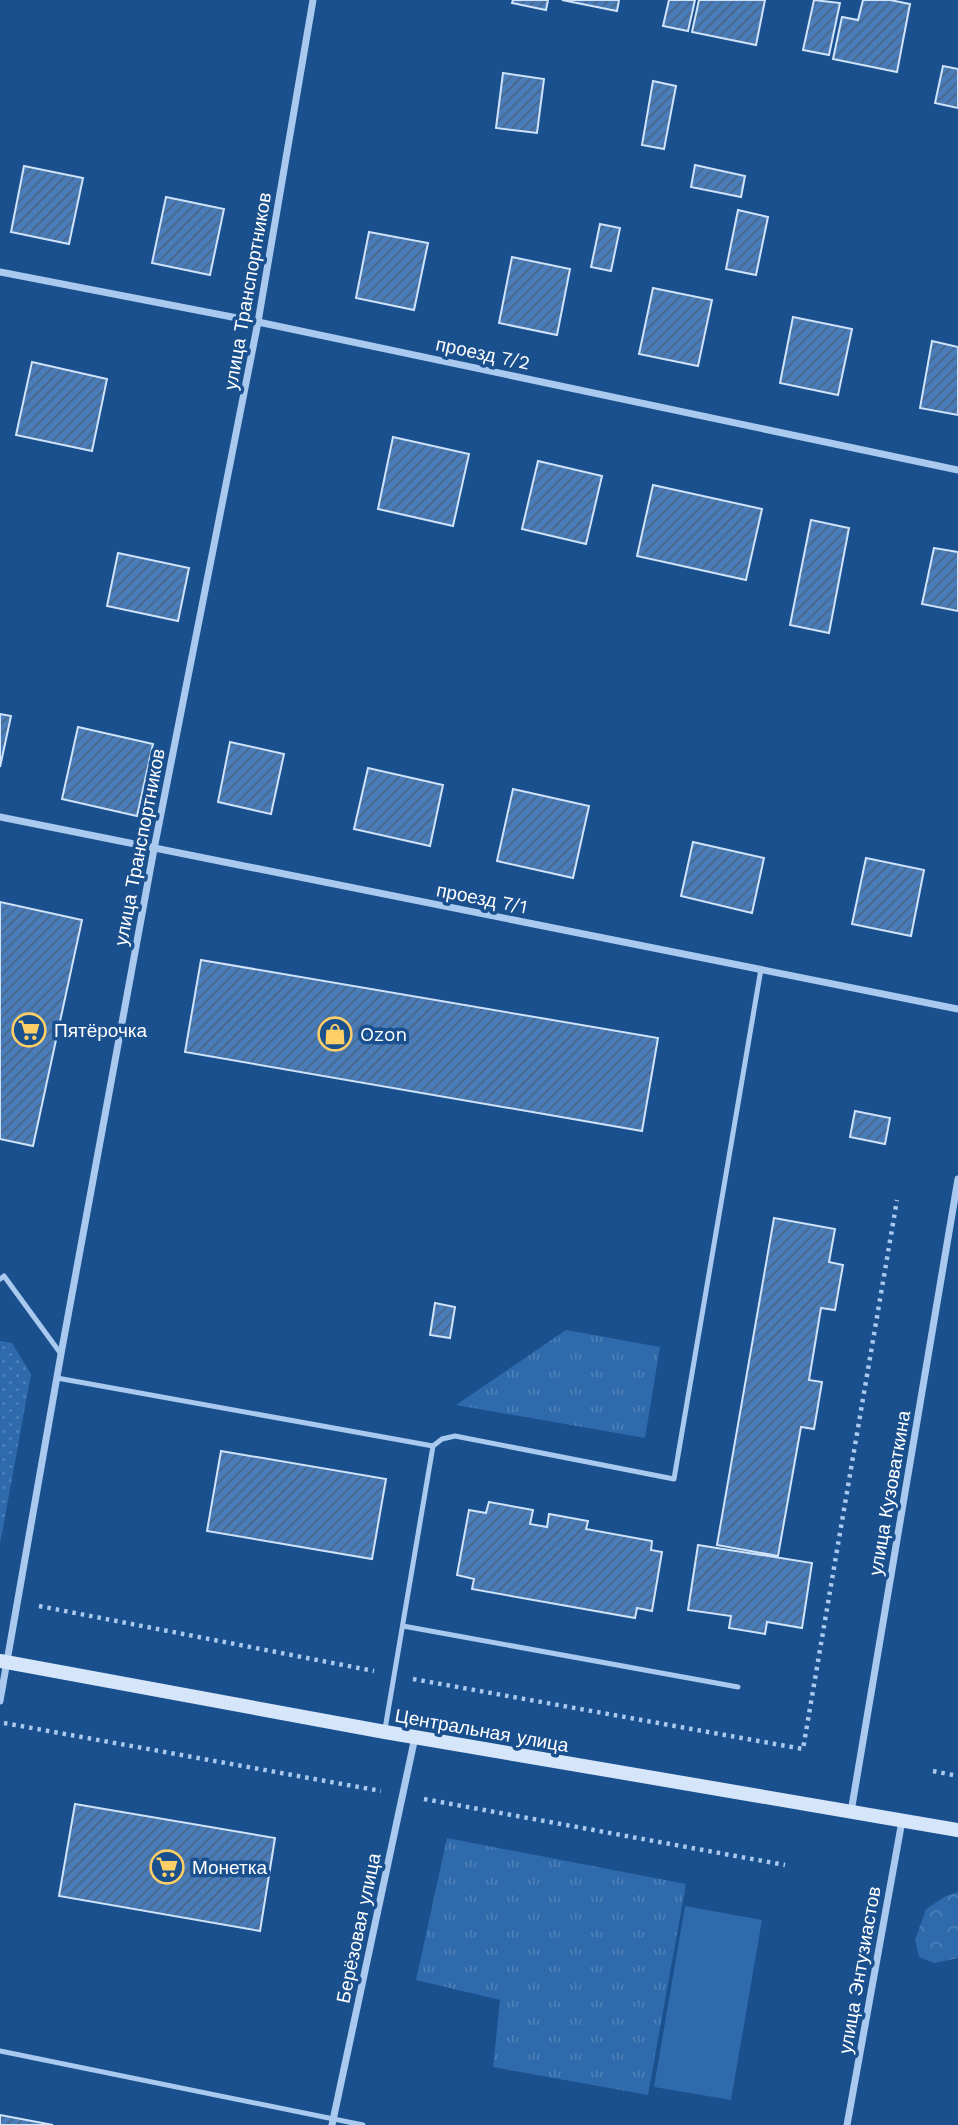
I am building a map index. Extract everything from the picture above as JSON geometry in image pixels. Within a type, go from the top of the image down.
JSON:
[{"type":"street","name":"улица Транспортников","points":[[0,1701],[3,1662],[154,849],[258,322],[313,0]]},
{"type":"street","name":"проезд 7/2","points":[[0,272],[258,322],[958,470]]},
{"type":"street","name":"проезд 7/1","points":[[0,817],[958,1009]]},
{"type":"street","name":"улица Кузоваткина","points":[[851,1812],[958,1179]]},
{"type":"street","name":"Центральная улица","points":[[3,1662],[385,1732],[958,1830]]},
{"type":"street","name":"Берёзовая улица","points":[[332,2122],[415,1737]]},
{"type":"street","name":"улица Энтузиастов","points":[[847,2125],[902,1821]]},
{"type":"lane","points":[[57,1378],[433,1446],[454,1436],[674,1479],[761,969]]},
{"type":"lane","points":[[1,1275],[61,1354]]},
{"type":"lane","points":[[385,1732],[433,1446]]},
{"type":"lane","points":[[403,1626],[738,1687]]},
{"type":"lane","points":[[0,2052],[332,2122],[363,2125]]},
{"type":"path","points":[[803,1748],[897,1200]]},
{"type":"path","points":[[933,1771],[958,1776]]},
{"type":"green space","points":[[566,1330],[660,1347],[645,1438],[456,1405]]},
{"type":"green space","points":[[0,1341],[12,1343],[31,1374],[0,1544]]},
{"type":"green space","points":[[447,1838],[686,1884],[648,2095],[493,2067],[500,2000],[416,1980]]},
{"type":"green space","points":[[958,1892],[958,1958],[934,1963],[919,1957],[915,1940],[926,1909]]},
{"type":"green space","points":[[685,1906],[762,1920],[731,2100],[654,2087]]},
{"type":"building","points":[[513,0],[548,0],[546,10],[512,3]]},
{"type":"building","points":[[562,0],[619,0],[617,11]]},
{"type":"building","points":[[669,0],[695,0],[688,31],[663,26]]},
{"type":"building","points":[[699,0],[765,0],[756,45],[692,32]]},
{"type":"building","points":[[814,0],[840,3],[829,55],[803,50]]},
{"type":"building","points":[[863,0],[890,0],[910,4],[897,72],[833,59],[842,17],[858,20]]},
{"type":"building","points":[[943,66],[958,69],[958,108],[935,103]]},
{"type":"building","points":[[503,73],[544,79],[537,133],[496,128]]},
{"type":"building","points":[[653,81],[676,86],[664,149],[642,145]]},
{"type":"building","points":[[695,165],[745,176],[741,197],[691,187]]},
{"type":"building","points":[[24,166],[83,178],[69,244],[11,232]]},
{"type":"building","points":[[166,197],[224,209],[210,275],[152,263]]},
{"type":"building","points":[[738,210],[768,217],[756,275],[726,269]]},
{"type":"building","points":[[600,224],[620,228],[611,271],[591,267]]},
{"type":"building","points":[[369,232],[428,243],[414,310],[356,298]]},
{"type":"building","points":[[512,257],[570,269],[557,335],[499,323]]},
{"type":"building","points":[[653,288],[712,300],[698,366],[639,354]]},
{"type":"building","points":[[793,317],[852,329],[838,395],[780,383]]},
{"type":"building","points":[[932,341],[958,347],[958,415],[920,408]]},
{"type":"building","points":[[32,362],[107,379],[92,451],[16,435]]},
{"type":"building","points":[[393,437],[469,454],[453,526],[378,509]]},
{"type":"building","points":[[538,461],[602,476],[586,544],[522,529]]},
{"type":"building","points":[[653,485],[762,509],[746,580],[637,556]]},
{"type":"building","points":[[811,520],[849,528],[829,633],[790,625]]},
{"type":"building","points":[[934,548],[958,552],[958,611],[922,604]]},
{"type":"building","points":[[118,553],[189,568],[178,621],[107,606]]},
{"type":"building","points":[[0,714],[11,716],[0,767]]},
{"type":"building","points":[[78,727],[153,744],[137,816],[62,799]]},
{"type":"building","points":[[230,742],[284,754],[271,814],[218,802]]},
{"type":"building","points":[[368,768],[443,785],[430,846],[354,829]]},
{"type":"building","points":[[513,789],[589,806],[573,878],[497,861]]},
{"type":"building","points":[[693,842],[764,858],[752,913],[681,896]]},
{"type":"building","points":[[866,858],[924,870],[911,936],[852,924]]},
{"type":"building","name":"Пятёрочка","points":[[0,902],[82,920],[33,1146],[0,1139]]},
{"type":"building","points":[[201,960],[658,1038],[642,1131],[185,1052]]},
{"type":"building","points":[[855,1111],[890,1118],[885,1144],[850,1137]]},
{"type":"building","points":[[774,1218],[835,1229],[829,1262],[843,1265],[835,1310],[821,1308],[809,1380],[822,1382],[814,1429],[801,1427],[778,1556],[717,1545]]},
{"type":"building","points":[[435,1303],[455,1307],[450,1338],[430,1335]]},
{"type":"building","points":[[221,1451],[386,1479],[372,1559],[207,1531]]},
{"type":"building","points":[[489,1502],[533,1510],[530,1524],[547,1527],[549,1514],[588,1521],[586,1529],[652,1541],[651,1550],[662,1552],[652,1611],[637,1608],[635,1618],[472,1589],[474,1579],[457,1575],[469,1510],[486,1513]]},
{"type":"building","points":[[698,1545],[812,1563],[802,1628],[767,1622],[765,1634],[729,1628],[731,1616],[688,1610]]},
{"type":"building","name":"Монетка","points":[[75,1804],[275,1838],[260,1931],[59,1896]]},
{"type":"building","points":[[0,2115],[53,2125],[0,2125]]},
{"type":"place","name":"Пятёрочка","points":[[29,1030]]},
{"type":"place","name":"Ozon","points":[[335,1034]]},
{"type":"place","name":"Монетка","points":[[167,1867]]}]
